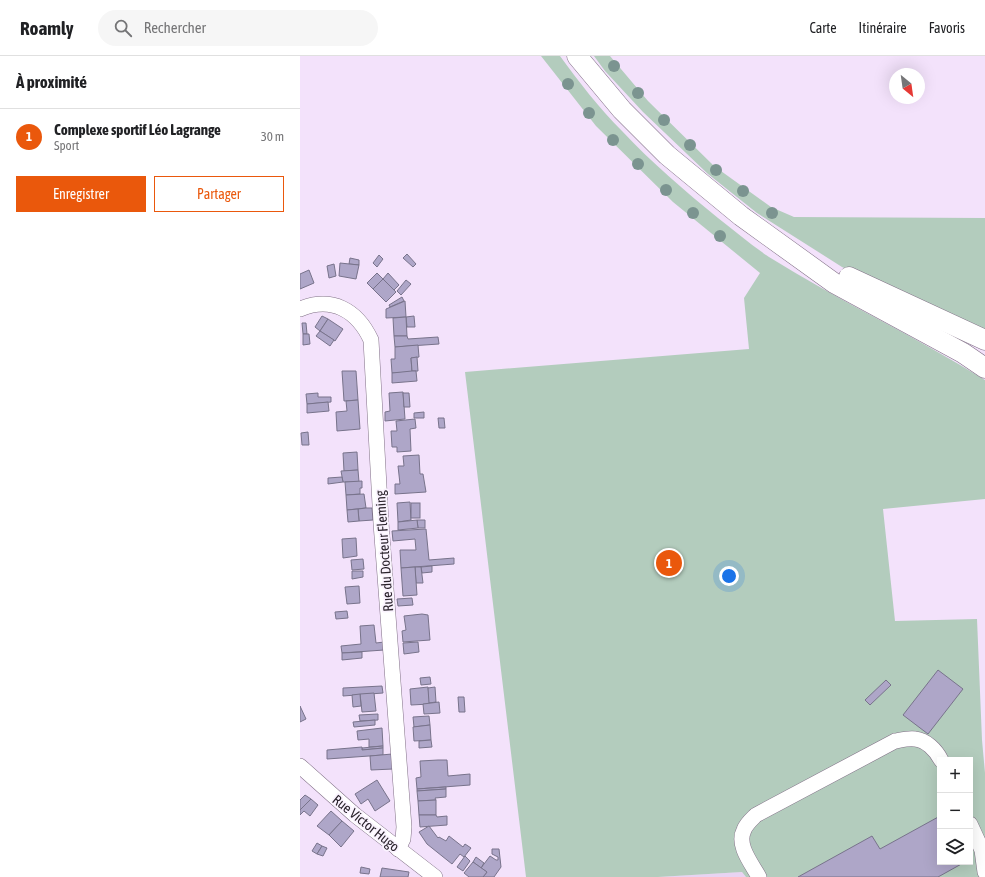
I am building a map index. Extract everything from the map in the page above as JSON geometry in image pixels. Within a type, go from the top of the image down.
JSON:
[{"type":"main road","points":[[577,56],[622,110],[667,155],[741,216],[834,283],[963,353],[985,368]]},
{"type":"main road","points":[[783,245],[985,340]]},
{"type":"street","name":"Rue du Docteur Fleming","points":[[300,309],[325,303],[338,306],[354,315],[366,328],[372,340],[381,523],[404,827],[403,839],[398,849]]},
{"type":"street","points":[[759,877],[744,850],[742,839],[744,829],[756,815],[895,741],[914,739],[928,743],[940,757]]},
{"type":"street","name":"Rue Victor Hugo","points":[[300,766],[355,815],[435,877]]},
{"type":"street","points":[[972,829],[982,850],[985,872]]},
{"type":"shaded area","points":[[742,872],[746,877],[658,877]]},
{"type":"green space","points":[[541,56],[560,56],[597,104],[645,154],[668,176],[756,248],[796,273],[932,348],[985,380],[985,499],[883,509],[895,621],[977,619],[982,740],[985,773],[985,877],[746,877],[742,872],[658,877],[526,877],[465,372],[749,349],[744,298],[760,273],[673,202],[596,126]]},
{"type":"green space","points":[[594,56],[610,56],[648,101],[714,166],[771,207],[794,217],[985,218],[985,334],[842,267],[757,213],[708,174],[643,112],[605,71]]},
{"type":"building","points":[[407,254],[416,264],[413,267],[403,258]]},
{"type":"building","points":[[379,255],[383,259],[377,267],[373,263]]},
{"type":"building","points":[[350,258],[359,260],[359,265],[349,264]]},
{"type":"building","points":[[340,263],[359,265],[356,279],[339,276]]},
{"type":"building","points":[[334,264],[336,276],[329,278],[327,266]]},
{"type":"building","points":[[309,270],[314,283],[300,289],[300,274]]},
{"type":"building","points":[[377,273],[383,279],[373,289],[367,283]]},
{"type":"building","points":[[388,273],[399,285],[394,290],[383,279]]},
{"type":"building","points":[[383,279],[396,292],[386,302],[373,289]]},
{"type":"building","points":[[406,280],[411,284],[401,295],[397,291]]},
{"type":"building","points":[[402,297],[404,301],[390,307],[389,305]]},
{"type":"building","points":[[405,301],[406,317],[386,318],[386,309]]},
{"type":"building","points":[[322,316],[328,319],[320,331],[315,327]]},
{"type":"building","points":[[414,316],[415,327],[407,327],[406,317]]},
{"type":"building","points":[[406,317],[407,336],[394,336],[393,318]]},
{"type":"building","points":[[328,319],[343,329],[335,341],[320,331]]},
{"type":"building","points":[[302,323],[306,323],[307,334],[303,334]]},
{"type":"building","points":[[320,331],[334,340],[330,346],[316,336]]},
{"type":"building","points":[[303,334],[309,334],[310,344],[303,345]]},
{"type":"building","points":[[394,336],[407,336],[408,339],[438,337],[439,344],[395,347]]},
{"type":"building","points":[[418,345],[419,357],[411,358],[412,372],[392,373],[391,359],[395,359],[395,347]]},
{"type":"building","points":[[417,357],[418,371],[412,371],[411,358]]},
{"type":"building","points":[[342,371],[356,371],[358,400],[344,401]]},
{"type":"building","points":[[416,371],[417,381],[392,383],[392,373]]},
{"type":"building","points":[[403,392],[405,419],[385,421],[385,412],[390,411],[389,393]]},
{"type":"building","points":[[318,393],[318,397],[331,397],[331,402],[307,404],[306,394]]},
{"type":"building","points":[[403,393],[409,393],[410,407],[404,407]]},
{"type":"building","points":[[358,400],[360,429],[337,431],[336,412],[347,411],[346,401]]},
{"type":"building","points":[[328,402],[329,411],[307,413],[307,404]]},
{"type":"building","points":[[424,412],[424,418],[414,418],[414,413]]},
{"type":"building","points":[[438,418],[444,418],[445,428],[439,428]]},
{"type":"building","points":[[415,419],[416,428],[410,429],[411,451],[397,452],[397,447],[392,447],[391,431],[397,431],[396,421]]},
{"type":"building","points":[[308,432],[309,445],[302,445],[301,433]]},
{"type":"building","points":[[357,452],[358,470],[344,471],[343,453]]},
{"type":"building","points":[[419,455],[420,474],[423,474],[426,492],[395,494],[395,484],[400,484],[398,466],[404,466],[403,456]]},
{"type":"building","points":[[358,470],[359,482],[343,482],[341,471]]},
{"type":"building","points":[[342,477],[343,482],[328,484],[328,478]]},
{"type":"building","points":[[362,481],[360,494],[346,495],[345,482]]},
{"type":"building","points":[[364,494],[366,508],[347,510],[346,495]]},
{"type":"building","points":[[410,502],[411,520],[398,522],[397,503]]},
{"type":"building","points":[[411,503],[420,503],[420,518],[411,518]]},
{"type":"building","points":[[372,508],[373,520],[359,521],[358,509]]},
{"type":"building","points":[[358,509],[359,521],[348,522],[347,510]]},
{"type":"building","points":[[417,520],[425,520],[425,528],[418,528]]},
{"type":"building","points":[[417,520],[418,528],[398,530],[398,522]]},
{"type":"building","points":[[426,529],[429,560],[454,558],[454,564],[401,568],[400,550],[416,550],[415,539],[393,541],[392,531]]},
{"type":"building","points":[[356,538],[357,556],[343,558],[342,539]]},
{"type":"building","points":[[363,559],[364,569],[352,570],[351,560]]},
{"type":"building","points":[[432,566],[432,572],[422,573],[421,567]]},
{"type":"building","points":[[415,567],[421,567],[423,583],[416,583]]},
{"type":"building","points":[[415,567],[417,595],[403,596],[401,568]]},
{"type":"building","points":[[352,571],[363,571],[363,577],[352,579]]},
{"type":"building","points":[[359,586],[360,603],[347,604],[345,587]]},
{"type":"building","points":[[412,598],[413,605],[398,606],[397,599]]},
{"type":"building","points":[[347,611],[348,618],[336,619],[335,612]]},
{"type":"building","points":[[422,614],[428,615],[430,640],[403,642],[402,631],[406,630],[404,616]]},
{"type":"building","points":[[374,625],[376,643],[384,642],[384,650],[342,653],[341,646],[361,644],[360,626]]},
{"type":"building","points":[[418,642],[419,652],[404,654],[403,643]]},
{"type":"building","points":[[362,652],[362,658],[342,660],[342,653]]},
{"type":"building","points":[[938,670],[963,689],[928,734],[903,715]]},
{"type":"building","points":[[430,677],[431,684],[421,685],[420,678]]},
{"type":"building","points":[[886,680],[891,685],[870,705],[865,700]]},
{"type":"building","points":[[382,686],[383,693],[343,696],[343,688]]},
{"type":"building","points":[[428,687],[430,704],[411,705],[410,689]]},
{"type":"building","points":[[435,687],[436,702],[429,703],[428,688]]},
{"type":"building","points":[[374,693],[376,711],[362,712],[360,694]]},
{"type":"building","points":[[360,694],[361,706],[353,707],[352,695]]},
{"type":"building","points":[[458,697],[464,697],[465,712],[459,712]]},
{"type":"building","points":[[439,702],[440,713],[424,714],[423,704]]},
{"type":"building","points":[[300,706],[306,719],[300,722]]},
{"type":"building","points":[[378,714],[378,720],[360,721],[359,715]]},
{"type":"building","points":[[429,716],[430,725],[414,727],[413,717]]},
{"type":"building","points":[[375,720],[375,725],[354,727],[353,722]]},
{"type":"building","points":[[430,725],[431,740],[414,741],[413,727]]},
{"type":"building","points":[[382,728],[383,746],[369,747],[369,739],[358,740],[357,731]]},
{"type":"building","points":[[431,740],[432,747],[419,748],[419,741]]},
{"type":"building","points":[[383,746],[383,748],[362,750],[362,748]]},
{"type":"building","points":[[362,747],[362,750],[383,748],[383,755],[327,759],[327,750]]},
{"type":"building","points":[[392,754],[393,769],[371,770],[370,756]]},
{"type":"building","points":[[447,760],[448,776],[470,774],[470,785],[417,789],[416,778],[421,777],[420,761]]},
{"type":"building","points":[[377,780],[390,801],[375,811],[368,799],[361,804],[355,794]]},
{"type":"building","points":[[446,787],[446,789],[417,791],[417,789]]},
{"type":"building","points":[[446,789],[446,797],[435,798],[436,800],[418,801],[417,791]]},
{"type":"building","points":[[305,795],[311,799],[300,810],[300,800]]},
{"type":"building","points":[[311,799],[318,805],[310,816],[304,811],[300,815],[300,810]]},
{"type":"building","points":[[436,800],[436,815],[419,815],[418,801]]},
{"type":"building","points":[[331,811],[342,821],[329,835],[317,826]]},
{"type":"building","points":[[419,815],[436,815],[437,817],[447,816],[447,825],[420,827]]},
{"type":"building","points":[[937,818],[937,865],[960,865],[938,877],[798,877],[872,836],[880,849]]},
{"type":"building","points":[[342,821],[354,831],[341,847],[329,835]]},
{"type":"building","points":[[429,826],[438,838],[439,837],[446,841],[449,836],[463,847],[465,844],[471,848],[464,857],[460,854],[452,864],[427,844],[419,832]]},
{"type":"building","points":[[317,843],[322,846],[317,854],[312,851]]},
{"type":"building","points":[[322,846],[327,848],[323,856],[317,854]]},
{"type":"building","points":[[492,849],[499,849],[501,867],[494,877],[483,877],[487,872],[481,868],[490,856],[498,860],[498,857],[492,854]]},
{"type":"building","points":[[465,856],[470,861],[463,871],[457,867]]},
{"type":"building","points":[[476,857],[484,863],[481,868],[473,862]]},
{"type":"building","points":[[473,862],[487,872],[483,877],[469,877],[464,873]]},
{"type":"building","points":[[361,867],[370,869],[369,874],[360,873]]},
{"type":"building","points":[[382,868],[409,872],[408,877],[380,877]]},
{"type":"place","name":"Complexe sportif Léo Lagrange","points":[[669,563]]}]
